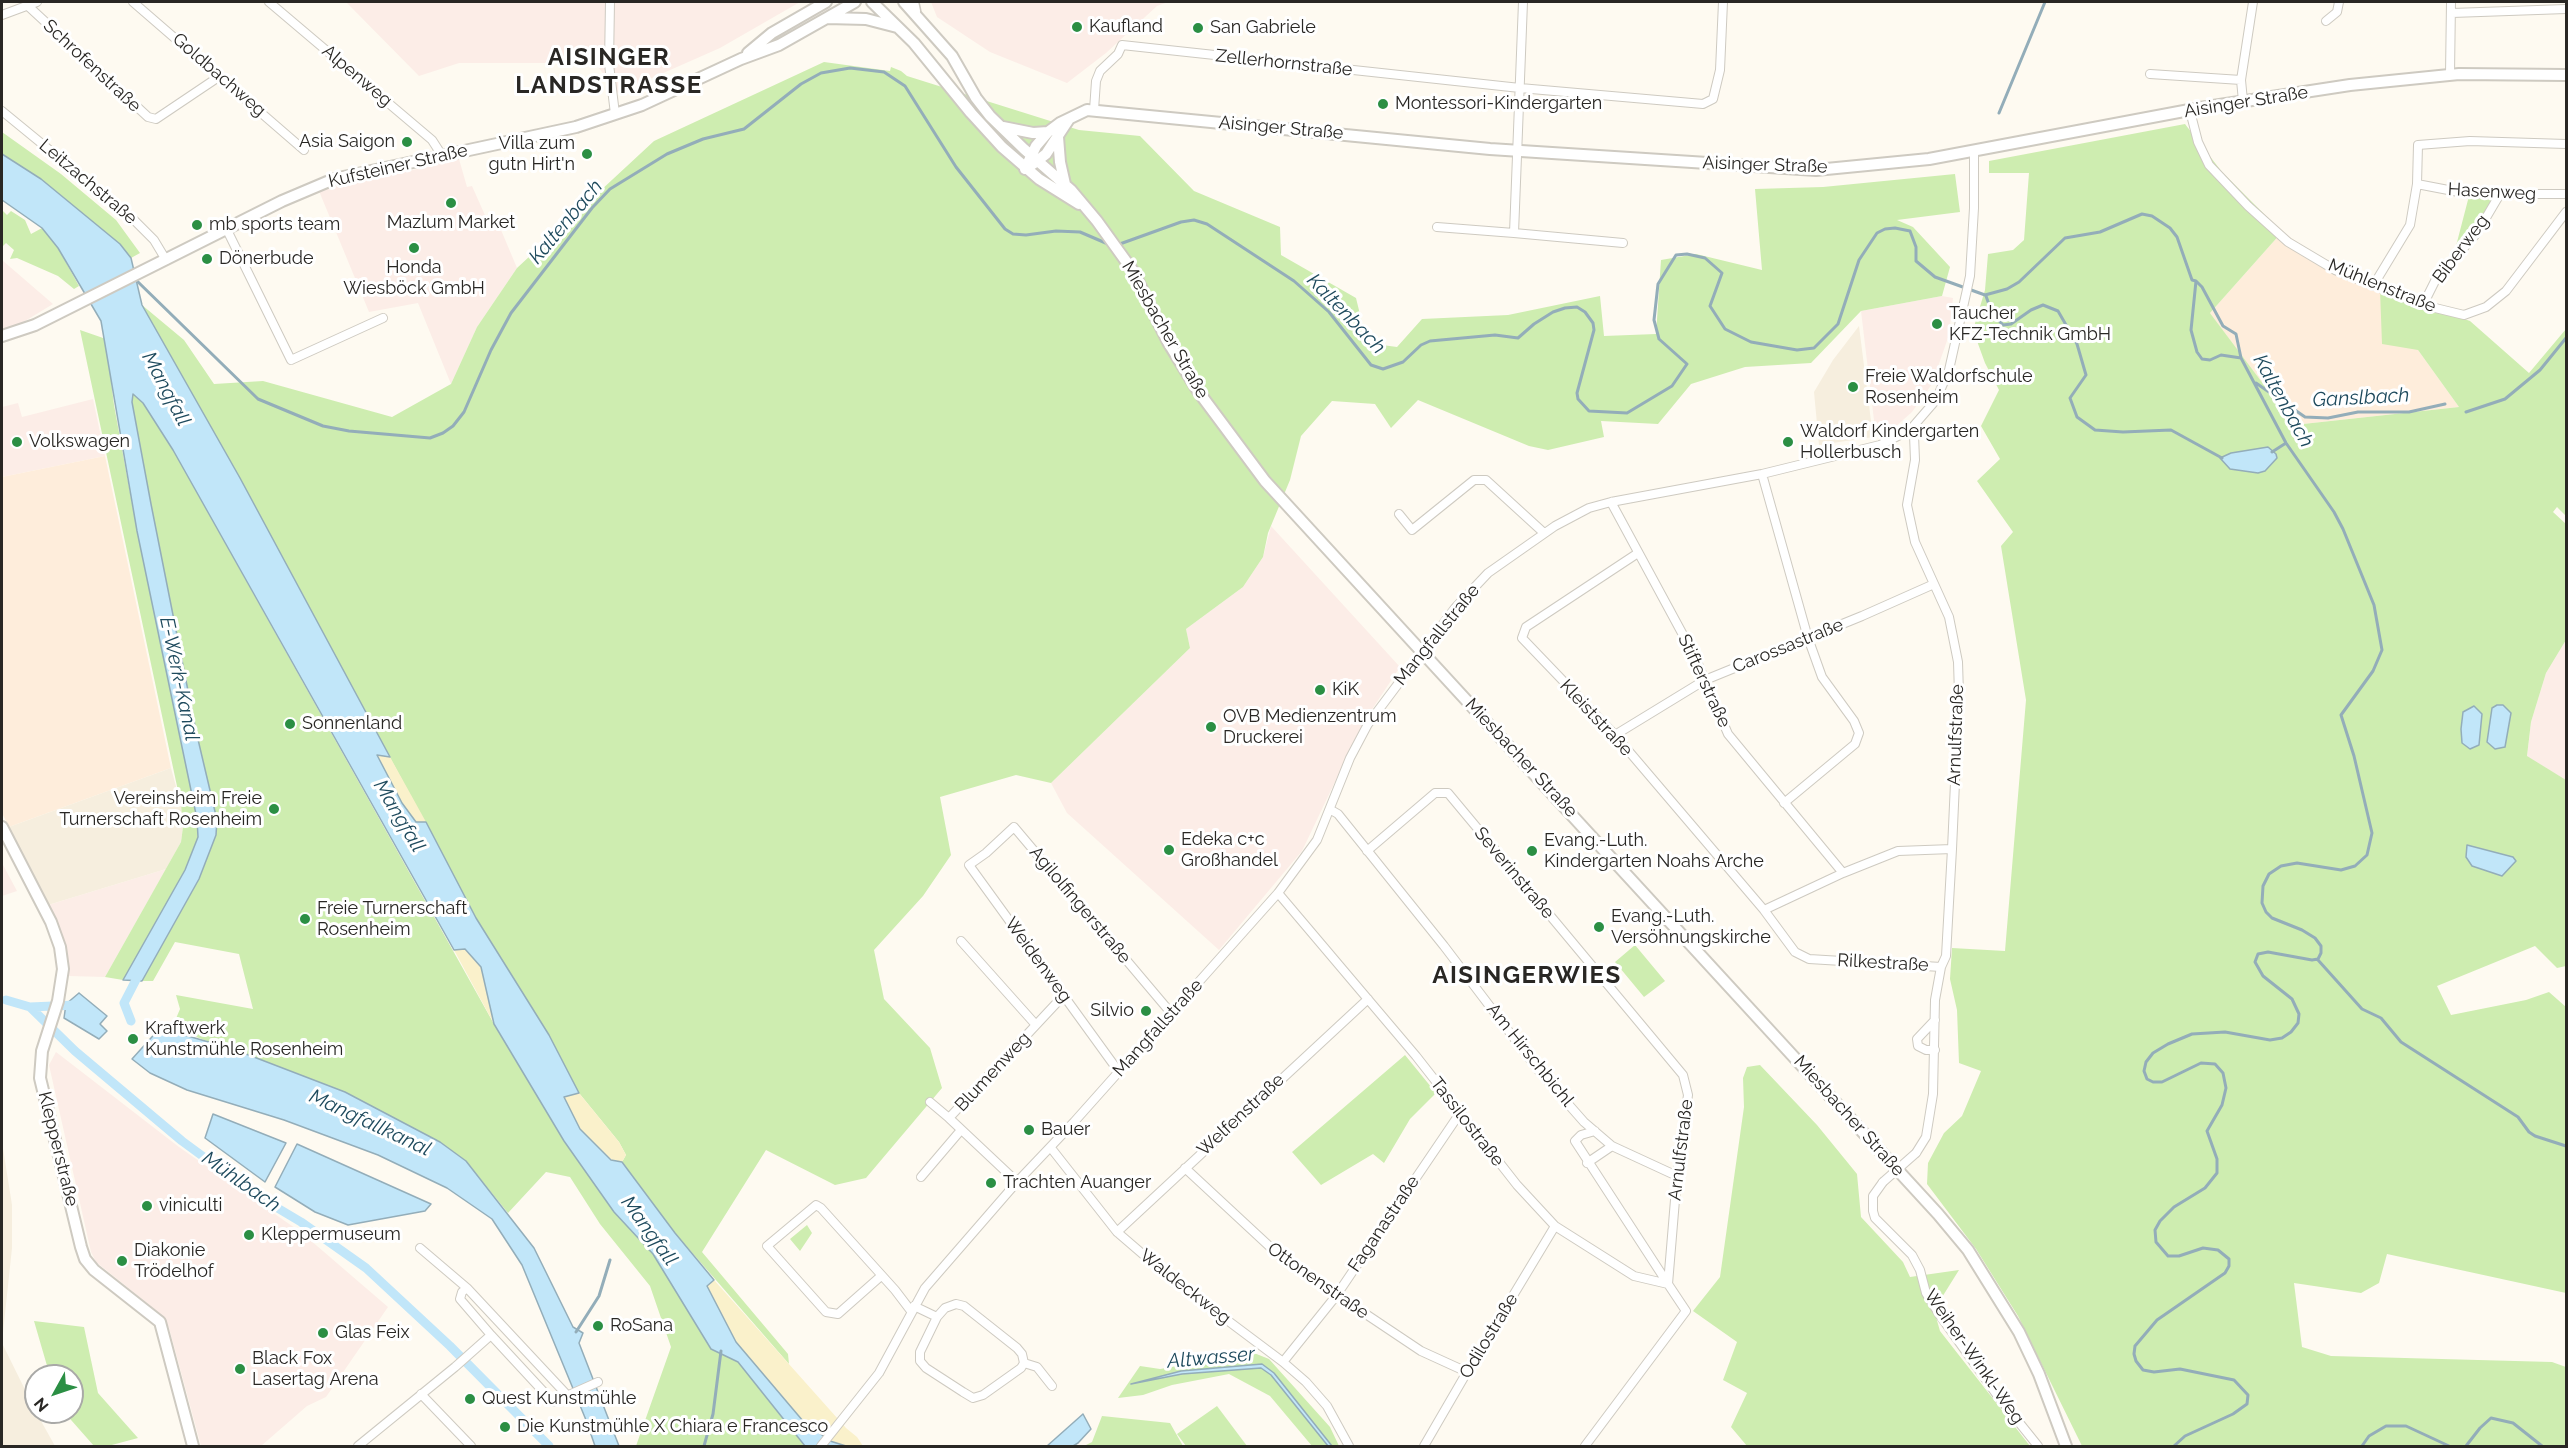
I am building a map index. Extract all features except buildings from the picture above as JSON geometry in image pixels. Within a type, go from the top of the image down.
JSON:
[{"type":"main road","name":"Kufsteiner Straße","points":[[741,59],[772,33],[823,2]]},
{"type":"main road","name":"Kufsteiner Straße","points":[[2,336],[35,325],[226,228],[334,178],[576,127],[615,114],[664,96],[741,59],[779,45],[855,2]]},
{"type":"main road","name":"Miesbacher Straße","points":[[872,2],[900,28],[989,133],[1025,168],[1085,207]]},
{"type":"main road","name":"Miesbacher Straße","points":[[904,2],[913,6],[952,56],[976,98],[999,126],[1065,184],[1097,221],[1124,257],[1174,352],[1198,391],[1265,481],[1938,1214],[1973,1258],[2019,1332],[2039,1374],[2066,1446]]},
{"type":"main road","points":[[826,18],[866,18],[900,28]]},
{"type":"main road","name":"Aisinger Straße","points":[[1025,168],[1034,158],[1046,154],[1053,134],[1069,119],[1082,112],[1094,110],[1518,150],[1816,170],[1929,159],[2243,101],[2450,74],[2566,75]]},
{"type":"main road","points":[[999,126],[1023,132],[1053,134],[1065,184]]},
{"type":"main road","name":"Klepperstraße","points":[[2,827],[51,922],[60,947],[63,969],[58,1001],[40,1060],[40,1078],[56,1152],[85,1259],[94,1270],[160,1322],[194,1446]]},
{"type":"street","points":[[2,15],[37,2]]},
{"type":"street","name":"Goldbachweg","points":[[133,2],[304,150]]},
{"type":"street","name":"Alpenweg","points":[[269,2],[432,140],[441,154]]},
{"type":"street","points":[[610,2],[609,64],[615,114]]},
{"type":"street","points":[[1514,233],[1523,2]]},
{"type":"street","points":[[1520,88],[1703,104],[1713,99],[1720,70],[1723,2]]},
{"type":"street","points":[[2243,101],[2241,80],[2253,2]]},
{"type":"street","points":[[2326,21],[2337,12],[2339,2]]},
{"type":"street","points":[[2450,74],[2451,2]]},
{"type":"street","name":"Schrofenstraße","points":[[27,5],[148,117],[156,119],[220,76]]},
{"type":"street","points":[[2452,13],[2524,5],[2566,9]]},
{"type":"street","name":"Zellerhornstraße","points":[[1094,110],[1096,81],[1100,71],[1118,54],[1122,45],[1520,88]]},
{"type":"street","points":[[2150,74],[2241,80]]},
{"type":"street","name":"Leitzachstraße","points":[[2,111],[130,216],[154,240],[166,260]]},
{"type":"street","name":"Mühlenstraße","points":[[2190,111],[2198,142],[2209,165],[2248,206],[2288,242],[2336,270],[2423,305],[2464,315],[2486,307],[2506,291],[2566,212]]},
{"type":"street","points":[[2373,286],[2410,225],[2417,184],[2418,145],[2470,141],[2566,144]]},
{"type":"street","name":"Mangfallstraße","points":[[821,1446],[879,1373],[925,1288],[1017,1182],[1051,1148],[1278,893],[1317,840],[1350,758],[1368,724],[1455,608],[1488,573],[1575,514],[1611,502],[1762,474],[1880,445],[1910,430],[1936,400],[1949,370],[1964,306],[1970,276],[1974,208],[1974,151]]},
{"type":"street","name":"Hasenweg","points":[[2417,184],[2469,194],[2566,194]]},
{"type":"street","name":"Biberweg","points":[[2423,305],[2436,279],[2477,233],[2500,194]]},
{"type":"street","points":[[1437,227],[1623,243]]},
{"type":"street","points":[[226,228],[291,360],[383,318]]},
{"type":"street","name":"Arnulfstraße","points":[[1910,430],[1914,435],[1915,460],[1907,505],[1915,542],[1949,617],[1958,662],[1959,694],[1952,849]]},
{"type":"street","points":[[1762,474],[1808,638],[1822,677],[1854,721],[1859,733],[1855,744],[1784,803]]},
{"type":"street","points":[[1399,514],[1412,530],[1474,480],[1486,480],[1544,533]]},
{"type":"street","name":"Stifterstraße","points":[[1611,502],[1695,657],[1728,734],[1843,873]]},
{"type":"street","name":"Kleiststraße","points":[[1638,553],[1526,627],[1522,634],[1526,644],[1615,735],[1764,910]]},
{"type":"street","name":"Carossastraße","points":[[1615,735],[1705,680],[1934,584]]},
{"type":"street","name":"Severinstraße","points":[[1368,851],[1435,793],[1448,793],[1646,1030]]},
{"type":"street","name":"Am Hirschbichl","points":[[1331,810],[1338,814],[1450,954],[1539,1071],[1584,1122],[1612,1146],[1677,1176]]},
{"type":"street","name":"Agilolfingerstraße","points":[[986,853],[1014,827],[1171,1013]]},
{"type":"street","points":[[1764,910],[1843,873],[1898,851],[1952,849]]},
{"type":"street","name":"Rilkestraße","points":[[1764,910],[1801,957],[1941,967],[1946,956],[1952,849]]},
{"type":"street","name":"Weidenweg","points":[[986,853],[969,864],[1119,1072]]},
{"type":"street","name":"Tassilostraße","points":[[1278,893],[1368,999],[1517,1185],[1555,1226],[1634,1276],[1668,1284]]},
{"type":"street","name":"Blumenweg","points":[[961,941],[1036,1025]]},
{"type":"street","name":"Weiher-Winkl-Weg","points":[[1941,967],[1935,1000],[1933,1094],[1926,1137],[1916,1152],[1883,1182],[1873,1196],[1873,1211],[1875,1218],[1912,1255],[1920,1270],[1926,1293],[1997,1395],[2038,1446]]},
{"type":"street","name":"Blumenweg","points":[[949,1118],[1064,995]]},
{"type":"street","name":"Welfenstraße","points":[[1117,1232],[1368,999]]},
{"type":"street","points":[[1935,1020],[1917,1039],[1918,1046],[1926,1050],[1935,1050]]},
{"type":"street","name":"Arnulfstraße","points":[[1646,1030],[1683,1075],[1688,1086],[1677,1176],[1668,1284]]},
{"type":"street","name":"Blumenweg","points":[[930,1102],[1017,1182]]},
{"type":"street","name":"Faganastraße","points":[[1283,1362],[1336,1296],[1460,1113]]},
{"type":"street","points":[[921,1177],[961,1130]]},
{"type":"street","points":[[1585,1446],[1686,1311],[1575,1142],[1581,1135],[1595,1131]]},
{"type":"street","points":[[1587,1163],[1612,1146]]},
{"type":"street","name":"Waldeckweg","points":[[1051,1148],[1117,1232],[1167,1275],[1283,1362],[1306,1382],[1327,1406],[1349,1446]]},
{"type":"street","name":"Ottonenstraße","points":[[1185,1168],[1282,1258],[1421,1351],[1467,1372]]},
{"type":"street","points":[[881,1276],[838,1314],[826,1312],[767,1246],[816,1205],[913,1308],[937,1317]]},
{"type":"street","name":"Odilostraße","points":[[1424,1446],[1555,1226]]},
{"type":"street","points":[[420,1248],[467,1288],[570,1393]]},
{"type":"street","points":[[467,1288],[462,1292],[460,1299],[553,1402],[598,1382]]},
{"type":"street","points":[[956,1304],[964,1306],[1017,1348],[1022,1354],[1024,1363],[1021,1368],[983,1395],[973,1398],[926,1368],[920,1361],[920,1352],[937,1317],[945,1308],[956,1304]]},
{"type":"street","points":[[358,1446],[491,1335]]},
{"type":"street","points":[[1024,1363],[1037,1367],[1052,1386]]},
{"type":"street","points":[[421,1394],[471,1446]]},
{"type":"shaded area","points":[[346,2],[800,2],[720,48],[618,93],[595,63],[459,63],[419,76]]},
{"type":"shaded area","points":[[931,2],[1168,2],[1157,6],[1106,53],[1067,83],[990,52],[937,17]]},
{"type":"shaded area","points":[[459,159],[467,187],[472,186],[488,222],[496,218],[517,268],[477,327],[451,384],[418,303],[369,312],[319,191],[368,177],[413,170]]},
{"type":"shaded area","points":[[2282,232],[2337,268],[2380,290],[2418,350],[2459,407],[2294,425],[2210,313]]},
{"type":"shaded area","points":[[2,260],[53,304],[12,329],[2,332]]},
{"type":"shaded area","points":[[1942,296],[1953,298],[1949,335],[1932,384],[1912,412],[1894,428],[1876,437],[1861,311]]},
{"type":"shaded area","points":[[1859,326],[1873,437],[1819,445],[1814,392],[1833,360]]},
{"type":"shaded area","points":[[93,399],[105,456],[2,477],[2,407],[18,403],[22,417]]},
{"type":"shaded area","points":[[105,456],[171,768],[9,827],[2,813],[2,477]]},
{"type":"shaded area","points":[[1271,526],[1400,667],[1363,723],[1302,851],[1219,950],[1067,813],[1051,783],[1190,648],[1186,629],[1243,587],[1263,557]]},
{"type":"shaded area","points":[[2566,640],[2566,780],[2527,757],[2531,722],[2546,673]]},
{"type":"shaded area","points":[[171,768],[181,805],[183,827],[181,842],[166,869],[48,905],[9,827]]},
{"type":"shaded area","points":[[2,863],[17,891],[2,896]]},
{"type":"shaded area","points":[[166,869],[105,977],[69,976],[48,905]]},
{"type":"shaded area","points":[[56,1052],[179,1147],[302,1233],[388,1307],[326,1397],[307,1406],[261,1446],[201,1446],[169,1328],[153,1308],[96,1262],[91,1252],[49,1065]]},
{"type":"shaded area","points":[[2,1142],[12,1205],[12,1248],[2,1342]]},
{"type":"shaded area","points":[[2,1343],[24,1388],[24,1424],[43,1424],[55,1446],[2,1446]]},
{"type":"green space","points":[[824,62],[890,71],[891,67],[907,76],[1079,130],[1140,136],[1194,191],[1280,227],[1281,255],[1356,298],[1367,343],[1397,347],[1422,319],[1508,315],[1600,296],[1604,336],[1656,334],[1661,260],[1696,254],[1762,270],[1755,189],[1823,187],[1955,174],[1960,212],[1897,220],[1913,227],[1950,267],[1942,296],[1861,311],[1811,363],[1745,367],[1691,384],[1658,424],[1601,421],[1604,437],[1548,450],[1529,446],[1418,400],[1391,428],[1375,404],[1332,401],[1301,436],[1290,480],[1268,533],[1263,557],[1243,587],[1186,629],[1190,648],[1051,783],[1016,775],[940,797],[951,855],[923,896],[874,950],[884,999],[930,1048],[942,1088],[866,1178],[835,1185],[766,1150],[702,1252],[788,1354],[789,1364],[675,1233],[622,1162],[626,1155],[619,1142],[579,1093],[549,1035],[476,918],[240,478],[142,305],[184,340],[214,384],[263,381],[392,417],[451,384],[477,327],[517,268],[654,141]]},
{"type":"green space","points":[[2185,124],[2222,172],[2282,232],[2210,313],[2294,425],[2459,407],[2418,350],[2382,344],[2380,290],[2470,321],[2529,373],[2566,329],[2566,516],[2557,507],[2553,512],[2566,524],[2566,640],[2546,673],[2531,722],[2527,756],[2566,780],[2566,966],[2557,968],[2535,946],[2437,986],[2451,1015],[2526,1000],[2549,992],[2566,1007],[2566,1293],[2387,1254],[2379,1283],[2361,1293],[2294,1283],[2302,1347],[2331,1356],[2552,1362],[2566,1367],[2566,1446],[2082,1446],[2018,1316],[1976,1249],[1927,1184],[1928,1163],[1944,1133],[1962,1116],[1981,1071],[1959,1063],[1957,1010],[1950,979],[1952,948],[2005,951],[2026,700],[2001,546],[2013,532],[1977,481],[2000,459],[1981,426],[1999,390],[1985,363],[1973,330],[1985,290],[1988,254],[2013,250],[2024,240],[2029,173],[1989,173],[1989,161]],"holes":[[[2268,447],[2277,458],[2265,471],[2250,451]]]},
{"type":"green space","points":[[2,132],[61,174],[116,220],[140,253],[131,258],[120,244],[41,179],[2,154]]},
{"type":"green space","points":[[2469,196],[2493,200],[2469,233],[2456,246]]},
{"type":"green space","points":[[2,210],[7,215],[11,211],[25,220],[31,234],[42,228],[58,248],[79,286],[74,289],[58,276],[17,258],[10,259],[14,250],[6,243],[2,247]]},
{"type":"green space","points":[[80,330],[106,339],[114,405],[137,531],[197,819],[198,837],[185,870],[123,980],[105,977],[181,842],[183,827],[181,805]]},
{"type":"green space","points":[[133,394],[143,403],[173,450],[494,1024],[564,1141],[614,1212],[653,1254],[711,1349],[738,1362],[805,1446],[636,1446],[671,1347],[650,1286],[600,1224],[570,1177],[546,1172],[508,1213],[466,1161],[440,1142],[345,1092],[172,1028],[180,1009],[176,995],[253,1009],[239,954],[175,942],[153,981],[142,981],[199,879],[216,835],[217,820],[196,731],[151,504],[132,402]]},
{"type":"green space","points":[[1635,945],[1665,981],[1644,997],[1615,962]]},
{"type":"green space","points":[[1405,1055],[1436,1093],[1410,1119],[1384,1163],[1373,1154],[1321,1185],[1292,1152]]},
{"type":"green space","points":[[1760,1065],[1817,1125],[1857,1174],[1861,1217],[1903,1262],[1910,1277],[1959,1270],[1934,1310],[1940,1331],[2030,1446],[1747,1446],[1731,1427],[1747,1393],[1723,1380],[1737,1342],[1693,1311],[1720,1277],[1744,1107],[1743,1078],[1747,1067]]},
{"type":"green space","points":[[807,1225],[812,1233],[800,1251],[790,1239]]},
{"type":"green space","points":[[34,1321],[84,1327],[98,1393],[138,1438],[108,1446],[94,1446],[75,1424],[84,1424],[84,1364],[47,1364]]},
{"type":"green space","points":[[1254,1353],[1269,1359],[1330,1427],[1339,1446],[1312,1446],[1270,1396],[1229,1374],[1172,1385],[1143,1395],[1118,1398],[1140,1366],[1160,1369]]},
{"type":"green space","points":[[1217,1406],[1247,1446],[1186,1446],[1177,1434]]},
{"type":"green space","points":[[1102,1416],[1170,1423],[1183,1446],[1084,1446],[1092,1442]]},
{"type":"sand","points":[[376,754],[390,757],[426,822],[416,822],[402,803]]},
{"type":"sand","points":[[465,949],[481,967],[494,1024],[454,950]]},
{"type":"sand","points":[[579,1093],[619,1142],[626,1155],[622,1162],[612,1160],[580,1129],[564,1097]]},
{"type":"sand","points":[[714,1280],[863,1446],[846,1446],[830,1441],[803,1421],[736,1342],[707,1286]]},
{"type":"water","name":"Mangfall","points":[[2,154],[41,179],[120,244],[131,258],[142,305],[240,478],[390,757],[377,755],[402,803],[416,822],[426,822],[476,918],[549,1035],[579,1093],[564,1097],[580,1129],[611,1160],[622,1162],[675,1233],[714,1280],[707,1286],[736,1342],[803,1421],[830,1441],[846,1446],[805,1446],[738,1362],[711,1349],[653,1254],[614,1212],[564,1141],[494,1024],[481,967],[465,949],[454,950],[173,450],[143,403],[133,394],[132,402],[151,504],[196,731],[217,820],[216,835],[199,879],[142,981],[123,980],[185,870],[198,837],[197,819],[137,531],[101,321],[58,248],[42,228],[2,200]]},
{"type":"water","points":[[2268,447],[2277,458],[2265,471],[2258,473],[2230,469],[2220,458],[2231,453]]},
{"type":"water","points":[[2503,705],[2511,713],[2505,747],[2495,749],[2487,742],[2492,708]]},
{"type":"water","points":[[2474,706],[2482,714],[2479,745],[2470,749],[2462,743],[2461,729],[2463,712]]},
{"type":"water","points":[[2467,845],[2513,857],[2516,861],[2502,876],[2472,866],[2466,857]]},
{"type":"water","points":[[79,993],[107,1016],[100,1024],[107,1031],[99,1039],[64,1018],[66,1004]]},
{"type":"water","name":"Mangfallkanal","points":[[160,1028],[233,1049],[345,1092],[440,1142],[466,1161],[534,1248],[573,1327],[583,1333],[579,1343],[619,1446],[595,1446],[522,1265],[492,1219],[447,1188],[378,1155],[284,1120],[187,1090],[150,1073],[132,1059]]},
{"type":"water","points":[[213,1114],[286,1143],[265,1182],[205,1138]]},
{"type":"water","points":[[297,1144],[431,1204],[425,1211],[348,1225],[315,1212],[275,1187]]},
{"type":"water","points":[[1262,1364],[1274,1373],[1332,1446],[1328,1446],[1271,1375],[1261,1368],[1182,1374],[1131,1384],[1181,1371]]},
{"type":"water","points":[[1083,1414],[1091,1429],[1078,1443],[1073,1446],[1047,1446]]},
{"type":"waterway","points":[[1999,113],[2045,2]]},
{"type":"waterway","name":"Kaltenbach","points":[[136,280],[258,399],[323,426],[349,431],[430,438],[453,426],[464,412],[491,350],[511,313],[592,208],[610,189],[667,154],[703,139],[744,129],[801,84],[821,73],[850,68],[884,72],[905,86],[956,167],[1005,229],[1013,234],[1026,235],[1056,231],[1080,232],[1108,244]]},
{"type":"waterway","name":"Kaltenbach","points":[[1117,245],[1181,222],[1194,220],[1207,224],[1294,281],[1329,312],[1371,365],[1383,369],[1403,362],[1421,345],[1430,341],[1495,335],[1518,338],[1553,312],[1577,307],[1585,312],[1593,323],[1594,330],[1577,393],[1578,399],[1589,411],[1627,413],[1672,386],[1687,364],[1659,339],[1654,320],[1658,284],[1676,255],[1687,254],[1705,258],[1722,273],[1710,306],[1725,329],[1751,342],[1797,350],[1814,348],[1838,324],[1859,260],[1877,233],[1885,229],[1910,231],[1916,247],[1916,261],[1935,277],[1985,295],[2007,289],[2019,282],[2065,238],[2100,232],[2142,214],[2152,216],[2170,228],[2177,237],[2192,280],[2202,287],[2223,326],[2236,334],[2241,358],[2286,443],[2334,512],[2343,529],[2374,605],[2382,650],[2373,671],[2341,715],[2354,756],[2372,833],[2367,855],[2355,866],[2341,870],[2297,863],[2281,866],[2269,874],[2263,886],[2262,903],[2266,912],[2272,918],[2315,938],[2321,946],[2318,959],[2312,960],[2268,952],[2258,954],[2255,962],[2263,976],[2292,999],[2299,1014],[2298,1023],[2282,1038],[2270,1040],[2225,1032],[2192,1034],[2153,1053],[2146,1062],[2144,1071],[2147,1079],[2153,1082],[2162,1082],[2201,1063],[2215,1064],[2223,1073],[2226,1088],[2222,1105],[2207,1131],[2217,1159],[2217,1173],[2205,1188],[2174,1207],[2160,1221],[2155,1230],[2156,1242],[2168,1256],[2179,1256],[2203,1248],[2218,1250],[2229,1259],[2229,1266],[2225,1273],[2157,1320],[2135,1346],[2134,1354],[2143,1370],[2154,1372],[2180,1369],[2234,1380],[2248,1395],[2247,1404],[2233,1414],[2185,1436],[2174,1446]]},
{"type":"waterway","points":[[2196,281],[2191,330],[2197,352],[2202,359],[2210,360],[2221,355],[2241,358]]},
{"type":"waterway","points":[[1986,296],[1992,313],[2003,325],[2011,324],[2031,310],[2043,305],[2058,311],[2077,344],[2086,375],[2070,398],[2077,417],[2095,430],[2123,432],[2171,430],[2222,458]]},
{"type":"waterway","name":"Ganslbach","points":[[2466,412],[2505,399],[2540,370],[2566,338]]},
{"type":"waterway","name":"Ganslbach","points":[[2256,383],[2305,417],[2328,418],[2358,412],[2409,412],[2445,404]]},
{"type":"waterway","points":[[2272,452],[2286,443]]},
{"type":"waterway","points":[[2318,960],[2362,1009],[2381,1018],[2401,1042],[2518,1117],[2529,1132],[2535,1136],[2566,1146]]},
{"type":"waterway","name":"E-Werk-Kanal","points":[[131,1021],[124,1003],[140,972]]},
{"type":"waterway","name":"Mühlbach","points":[[6,1000],[30,1007],[75,1051],[182,1141],[254,1194],[301,1222],[366,1268],[450,1346],[549,1446]]},
{"type":"waterway","points":[[30,1007],[76,1005]]},
{"type":"waterway","points":[[576,1332],[599,1296],[610,1260]]},
{"type":"waterway","points":[[704,1446],[713,1414],[721,1351]]},
{"type":"waterway","name":"Kaltenbach","points":[[2466,1446],[2491,1418],[2513,1423],[2542,1446]]},
{"type":"waterway","name":"Kaltenbach","points":[[2362,1446],[2369,1436],[2386,1426],[2406,1426],[2449,1446]]},
{"type":"place","name":"Kaufland","points":[[1077,27]]},
{"type":"place","name":"San Gabriele","points":[[1198,28]]},
{"type":"place","name":"Montessori-Kindergarten","points":[[1383,104]]},
{"type":"place","name":"Asia Saigon","points":[[407,142]]},
{"type":"place","name":"Villa zum gutn Hirt'n","points":[[587,154]]},
{"type":"place","name":"Mazlum Market","points":[[451,203]]},
{"type":"place","name":"mb sports team","points":[[197,225]]},
{"type":"place","name":"Honda Wiesböck GmbH","points":[[414,248]]},
{"type":"place","name":"Dönerbude","points":[[207,259]]},
{"type":"place","name":"Taucher KFZ-Technik GmbH","points":[[1937,324]]},
{"type":"place","name":"Freie Waldorfschule Rosenheim","points":[[1853,387]]},
{"type":"place","name":"Volkswagen","points":[[17,442]]},
{"type":"place","name":"Waldorf Kindergarten Hollerbusch","points":[[1788,442]]},
{"type":"place","name":"KiK","points":[[1320,690]]},
{"type":"place","name":"Sonnenland","points":[[290,724]]},
{"type":"place","name":"OVB Medienzentrum Druckerei","points":[[1211,727]]},
{"type":"place","name":"Vereinsheim Freie Turnerschaft Rosenheim","points":[[274,809]]},
{"type":"place","name":"Edeka c+c Großhandel","points":[[1169,850]]},
{"type":"place","name":"Evang.-Luth. Kindergarten Noahs Arche","points":[[1532,851]]},
{"type":"place","name":"Freie Turnerschaft Rosenheim","points":[[305,919]]},
{"type":"place","name":"Evang.-Luth. Versöhnungskirche","points":[[1599,927]]},
{"type":"place","name":"Silvio","points":[[1146,1011]]},
{"type":"place","name":"Kraftwerk Kunstmühle Rosenheim","points":[[133,1039]]},
{"type":"place","name":"Bauer","points":[[1029,1130]]},
{"type":"place","name":"Trachten Auanger","points":[[991,1183]]},
{"type":"place","name":"viniculti","points":[[147,1206]]},
{"type":"place","name":"Kleppermuseum","points":[[249,1235]]},
{"type":"place","name":"Diakonie Trödelhof","points":[[122,1261]]},
{"type":"place","name":"RoSana","points":[[598,1326]]},
{"type":"place","name":"Glas Feix","points":[[323,1333]]},
{"type":"place","name":"Black Fox Lasertag Arena","points":[[240,1369]]},
{"type":"place","name":"Quest Kunstmühle","points":[[470,1399]]},
{"type":"place","name":"Die Kunstmühle X Chiara e Francesco","points":[[505,1427]]},
{"type":"district","name":"AISINGER LANDSTRASSE","points":[[609,72]]},
{"type":"district","name":"AISINGERWIES","points":[[1527,976]]},
{"type":"water label","name":"Altwasser","points":[[1211,1358]]}]
